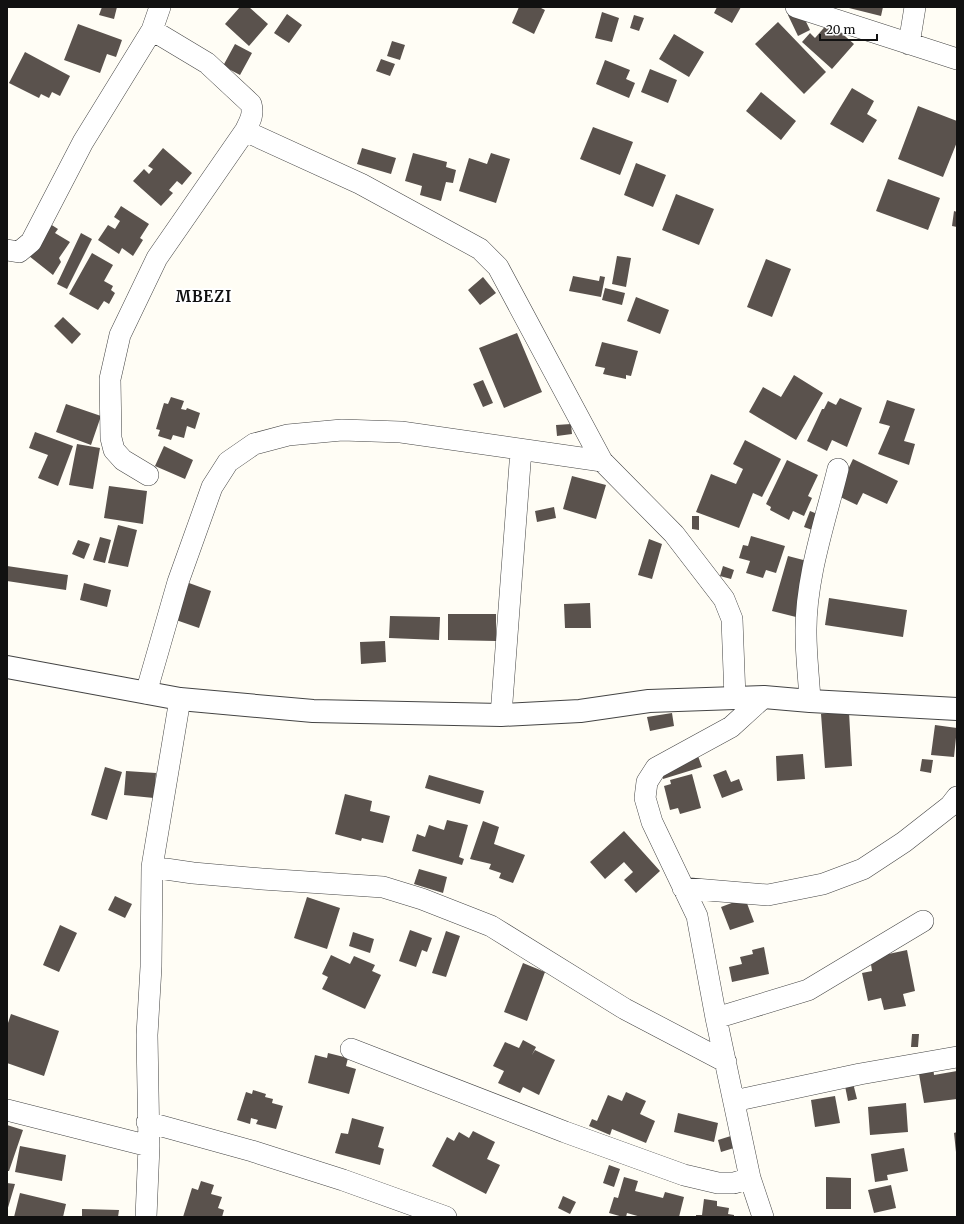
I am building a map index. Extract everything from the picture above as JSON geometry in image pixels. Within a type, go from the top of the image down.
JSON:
[{"type":"street","points":[[7,250],[19,252],[31,242],[84,142],[152,30],[160,7]]},
{"type":"street","points":[[796,7],[957,59]]},
{"type":"street","points":[[909,44],[916,7]]},
{"type":"street","points":[[148,475],[123,460],[114,450],[111,438],[110,379],[120,335],[157,258],[245,131],[252,117],[251,104],[207,64],[152,30]]},
{"type":"street","points":[[245,131],[361,184],[480,249],[491,258],[498,267],[602,460],[674,534],[724,599],[732,619],[735,698]]},
{"type":"street","points":[[146,693],[178,582],[212,487],[228,462],[254,444],[288,436],[342,430],[401,432],[521,450],[602,460]]},
{"type":"street","points":[[501,715],[521,450]]},
{"type":"street","points":[[810,701],[806,633],[810,591],[838,469]]},
{"type":"street","points":[[7,667],[180,699],[313,711],[501,715],[580,711],[649,701],[764,697],[957,709]]},
{"type":"street","points":[[763,1217],[750,1178],[716,1018],[697,916],[652,822],[645,798],[647,782],[656,768],[731,727],[764,697]]},
{"type":"street","points":[[146,1217],[149,1146],[147,1122],[147,1035],[151,967],[152,867],[180,699]]},
{"type":"street","points":[[683,888],[768,895],[823,884],[863,869],[904,842],[950,806],[957,798]]},
{"type":"street","points":[[152,867],[262,879],[383,887],[422,899],[491,926],[625,1008],[726,1062]]},
{"type":"street","points":[[716,1018],[808,990],[923,921]]},
{"type":"street","points":[[351,1049],[565,1132],[684,1175],[726,1183],[734,1183],[750,1178]]},
{"type":"street","points":[[734,1101],[860,1074],[957,1057]]},
{"type":"street","points":[[7,1110],[149,1146]]},
{"type":"street","points":[[147,1122],[275,1158],[343,1180],[446,1217]]},
{"type":"building","points":[[102,7],[117,7],[114,19],[99,15]]},
{"type":"building","points":[[240,7],[249,7],[268,24],[249,46],[225,24]]},
{"type":"building","points":[[519,7],[539,7],[545,10],[534,34],[512,23]]},
{"type":"building","points":[[717,7],[741,7],[732,23],[714,13]]},
{"type":"building","points":[[845,7],[883,7],[881,16]]},
{"type":"building","points":[[800,9],[810,30],[798,36],[788,15]]},
{"type":"building","points":[[602,12],[619,18],[612,42],[595,38]]},
{"type":"building","points":[[287,14],[302,25],[289,43],[274,33]]},
{"type":"building","points":[[634,15],[644,18],[639,31],[630,28]]},
{"type":"building","points":[[778,22],[826,72],[804,94],[755,44]]},
{"type":"building","points":[[829,22],[854,44],[832,69],[802,42],[810,33],[815,38]]},
{"type":"building","points":[[78,24],[122,40],[116,57],[107,54],[100,73],[64,60]]},
{"type":"building","points":[[674,34],[704,52],[689,77],[659,59]]},
{"type":"building","points":[[392,41],[405,45],[400,60],[387,56]]},
{"type":"building","points":[[235,44],[252,53],[240,75],[223,66]]},
{"type":"building","points":[[25,52],[70,76],[60,96],[52,92],[49,98],[41,94],[39,98],[9,83]]},
{"type":"building","points":[[381,59],[395,64],[390,76],[376,71]]},
{"type":"building","points":[[605,60],[630,70],[626,79],[635,83],[629,98],[596,84]]},
{"type":"building","points":[[650,69],[677,80],[668,103],[641,92]]},
{"type":"building","points":[[852,88],[874,101],[867,114],[877,120],[863,143],[830,124]]},
{"type":"building","points":[[761,92],[796,121],[781,140],[746,111]]},
{"type":"building","points":[[918,106],[957,121],[957,142],[943,177],[898,159]]},
{"type":"building","points":[[593,127],[633,142],[620,175],[580,159]]},
{"type":"building","points":[[163,148],[192,173],[182,185],[177,181],[169,190],[173,193],[161,206],[133,181],[144,169],[149,174],[153,169],[148,166]]},
{"type":"building","points":[[362,148],[396,158],[391,174],[357,164]]},
{"type":"building","points":[[413,153],[447,162],[446,167],[456,170],[453,183],[446,182],[441,201],[420,195],[422,186],[405,181]]},
{"type":"building","points":[[491,153],[510,159],[496,203],[459,191],[469,158],[487,164]]},
{"type":"building","points":[[636,163],[666,175],[653,207],[624,195]]},
{"type":"building","points":[[888,179],[940,198],[928,230],[876,211]]},
{"type":"building","points":[[676,194],[714,209],[699,245],[662,230]]},
{"type":"building","points":[[121,206],[149,224],[140,238],[143,240],[133,256],[122,248],[119,254],[98,240],[108,225],[115,229],[120,221],[114,217]]},
{"type":"building","points":[[954,211],[957,212],[957,227],[952,226]]},
{"type":"building","points":[[47,222],[58,229],[55,233],[70,242],[59,258],[61,262],[53,275],[29,256]]},
{"type":"building","points":[[81,233],[92,239],[67,289],[57,284]]},
{"type":"building","points":[[92,253],[113,265],[104,281],[113,286],[111,290],[115,293],[109,304],[104,301],[98,310],[69,294]]},
{"type":"building","points":[[617,256],[631,258],[626,287],[612,284]]},
{"type":"building","points":[[766,259],[791,269],[772,317],[747,307]]},
{"type":"building","points":[[573,276],[599,281],[600,276],[605,277],[601,297],[569,291]]},
{"type":"building","points":[[483,277],[496,293],[480,305],[468,290]]},
{"type":"building","points":[[605,288],[625,293],[622,305],[602,300]]},
{"type":"building","points":[[636,297],[669,310],[660,334],[627,321]]},
{"type":"building","points":[[63,317],[81,334],[72,344],[54,326]]},
{"type":"building","points":[[517,333],[542,392],[504,408],[479,348]]},
{"type":"building","points":[[602,342],[638,351],[631,376],[626,375],[626,379],[603,374],[605,368],[595,366]]},
{"type":"building","points":[[794,375],[823,393],[796,440],[749,412],[763,387],[781,397]]},
{"type":"building","points":[[483,380],[493,403],[483,407],[473,384]]},
{"type":"building","points":[[171,397],[184,401],[181,409],[186,410],[187,408],[200,413],[195,429],[187,426],[184,438],[173,435],[171,440],[158,436],[160,430],[156,429],[164,403],[168,404]]},
{"type":"building","points":[[840,398],[862,408],[847,447],[832,440],[827,451],[807,441],[822,409],[824,409],[828,401],[836,405]]},
{"type":"building","points":[[887,400],[915,409],[904,441],[915,444],[909,465],[878,454],[890,426],[879,423]]},
{"type":"building","points":[[66,404],[101,416],[91,445],[56,432]]},
{"type":"building","points":[[571,424],[572,434],[557,436],[556,425]]},
{"type":"building","points":[[35,432],[73,446],[58,486],[38,478],[48,455],[29,448]]},
{"type":"building","points":[[745,440],[781,459],[762,497],[753,493],[739,528],[696,512],[711,474],[736,484],[743,469],[733,464]]},
{"type":"building","points":[[77,444],[100,448],[93,489],[69,485]]},
{"type":"building","points":[[164,446],[193,460],[185,479],[155,466]]},
{"type":"building","points":[[853,459],[898,481],[887,504],[863,493],[857,505],[836,495]]},
{"type":"building","points":[[787,460],[818,475],[808,496],[812,498],[804,516],[793,511],[789,520],[770,510],[771,507],[766,504]]},
{"type":"building","points":[[572,476],[606,485],[596,519],[563,509]]},
{"type":"building","points":[[109,486],[147,491],[143,524],[104,518]]},
{"type":"building","points":[[554,507],[556,518],[537,522],[535,511]]},
{"type":"building","points":[[810,511],[820,515],[815,531],[804,527]]},
{"type":"building","points":[[692,516],[699,516],[699,530],[692,529]]},
{"type":"building","points":[[118,525],[137,530],[128,567],[108,563]]},
{"type":"building","points":[[751,536],[785,546],[776,573],[766,570],[763,578],[746,573],[750,561],[739,558],[743,545],[748,546]]},
{"type":"building","points":[[100,537],[111,540],[105,563],[93,560]]},
{"type":"building","points":[[649,539],[662,544],[652,579],[638,575]]},
{"type":"building","points":[[78,540],[90,544],[84,559],[72,554]]},
{"type":"building","points":[[788,556],[811,562],[796,617],[772,611]]},
{"type":"building","points":[[7,566],[68,575],[66,590],[7,581]]},
{"type":"building","points":[[723,566],[734,570],[731,579],[720,576]]},
{"type":"building","points":[[84,583],[111,590],[107,607],[80,600]]},
{"type":"building","points":[[189,583],[211,591],[199,628],[176,620]]},
{"type":"building","points":[[829,598],[907,610],[903,637],[825,625]]},
{"type":"building","points":[[590,603],[591,628],[565,628],[564,604]]},
{"type":"building","points":[[448,614],[496,614],[496,641],[448,640]]},
{"type":"building","points":[[390,616],[440,617],[439,640],[389,638]]},
{"type":"building","points":[[385,641],[386,662],[361,664],[360,642]]},
{"type":"building","points":[[849,712],[852,766],[825,768],[821,714]]},
{"type":"building","points":[[672,713],[674,726],[650,731],[647,717]]},
{"type":"building","points":[[935,725],[957,728],[954,757],[931,755]]},
{"type":"building","points":[[803,754],[805,779],[777,781],[776,756]]},
{"type":"building","points":[[698,756],[702,767],[663,779],[660,768]]},
{"type":"building","points":[[922,759],[933,760],[931,773],[920,771]]},
{"type":"building","points":[[105,767],[122,772],[107,820],[91,815]]},
{"type":"building","points":[[726,770],[731,782],[739,779],[743,790],[722,798],[713,775]]},
{"type":"building","points":[[126,771],[156,773],[154,798],[124,795]]},
{"type":"building","points":[[692,774],[701,808],[680,814],[678,808],[670,810],[664,786],[671,784],[670,780]]},
{"type":"building","points":[[429,775],[484,791],[480,804],[425,788]]},
{"type":"building","points":[[345,794],[372,801],[370,811],[390,816],[383,843],[362,838],[361,841],[335,834]]},
{"type":"building","points":[[447,820],[468,825],[459,857],[464,859],[462,865],[412,851],[417,834],[425,837],[429,825],[444,830]]},
{"type":"building","points":[[483,821],[499,827],[494,844],[525,855],[513,883],[499,878],[501,873],[489,869],[491,864],[470,859]]},
{"type":"building","points":[[624,831],[660,871],[636,893],[624,880],[633,872],[624,862],[605,879],[590,862]]},
{"type":"building","points":[[419,869],[447,877],[443,893],[414,884]]},
{"type":"building","points":[[115,896],[132,904],[125,918],[108,910]]},
{"type":"building","points":[[307,897],[340,908],[327,949],[294,938]]},
{"type":"building","points":[[745,898],[754,922],[730,930],[721,907]]},
{"type":"building","points":[[60,925],[77,933],[59,972],[43,965]]},
{"type":"building","points":[[410,930],[432,938],[427,952],[422,950],[416,967],[399,961]]},
{"type":"building","points":[[446,931],[460,936],[446,977],[432,973]]},
{"type":"building","points":[[353,932],[374,939],[370,953],[349,946]]},
{"type":"building","points":[[764,947],[769,974],[732,982],[729,967],[742,964],[740,957],[753,954],[752,950]]},
{"type":"building","points":[[907,950],[915,991],[903,994],[906,1006],[884,1010],[881,998],[868,1001],[862,973],[872,971],[870,958]]},
{"type":"building","points":[[331,955],[350,964],[354,956],[375,965],[372,971],[381,975],[365,1009],[322,989],[328,977],[322,974]]},
{"type":"building","points":[[523,963],[545,972],[527,1021],[504,1012]]},
{"type":"building","points":[[11,1014],[59,1031],[44,1076],[7,1063],[7,1026]]},
{"type":"building","points":[[912,1034],[919,1034],[918,1047],[911,1047]]},
{"type":"building","points":[[523,1040],[536,1047],[532,1055],[535,1050],[555,1060],[539,1095],[523,1087],[520,1093],[498,1083],[504,1071],[493,1066],[505,1042],[519,1048]]},
{"type":"building","points":[[328,1053],[348,1058],[346,1066],[356,1069],[349,1094],[308,1083],[315,1055],[327,1058]]},
{"type":"building","points":[[933,1066],[934,1075],[957,1071],[957,1099],[924,1103],[918,1068]]},
{"type":"building","points":[[853,1083],[857,1099],[848,1101],[845,1086]]},
{"type":"building","points":[[253,1090],[266,1094],[265,1097],[273,1099],[272,1103],[283,1106],[276,1129],[256,1124],[258,1120],[251,1118],[250,1124],[237,1120],[246,1092],[252,1094]]},
{"type":"building","points":[[626,1092],[646,1101],[640,1114],[655,1121],[646,1143],[612,1129],[610,1135],[589,1126],[592,1119],[597,1121],[608,1095],[622,1101]]},
{"type":"building","points":[[835,1096],[840,1123],[815,1127],[811,1100]]},
{"type":"building","points":[[906,1103],[908,1132],[870,1135],[868,1107]]},
{"type":"building","points":[[678,1113],[718,1123],[714,1142],[674,1132]]},
{"type":"building","points":[[352,1118],[384,1127],[378,1147],[384,1149],[380,1165],[335,1153],[341,1133],[348,1134]]},
{"type":"building","points":[[7,1125],[23,1130],[9,1171],[7,1171]]},
{"type":"building","points":[[473,1131],[495,1142],[487,1159],[500,1165],[486,1194],[432,1166],[447,1137],[454,1141],[459,1132],[469,1138]]},
{"type":"building","points":[[957,1132],[957,1151],[956,1152],[954,1133]]},
{"type":"building","points":[[734,1135],[737,1147],[721,1152],[718,1140]]},
{"type":"building","points":[[20,1146],[66,1155],[62,1181],[15,1172]]},
{"type":"building","points":[[904,1148],[908,1171],[887,1175],[888,1180],[875,1182],[871,1154]]},
{"type":"building","points":[[609,1165],[620,1169],[614,1187],[603,1183]]},
{"type":"building","points":[[624,1177],[638,1181],[635,1191],[663,1198],[665,1192],[684,1197],[679,1217],[641,1217],[627,1213],[626,1217],[623,1217],[609,1213],[614,1197],[618,1198]]},
{"type":"building","points":[[826,1177],[851,1178],[851,1209],[826,1209]]},
{"type":"building","points":[[201,1181],[214,1185],[211,1194],[222,1197],[218,1208],[224,1210],[222,1217],[183,1217],[192,1188],[198,1190]]},
{"type":"building","points":[[7,1183],[15,1184],[7,1211]]},
{"type":"building","points":[[891,1185],[896,1208],[874,1213],[868,1190]]},
{"type":"building","points":[[20,1193],[66,1204],[63,1217],[14,1217]]},
{"type":"building","points":[[563,1196],[576,1202],[570,1214],[558,1208]]},
{"type":"building","points":[[704,1199],[717,1201],[717,1206],[729,1208],[728,1214],[734,1215],[734,1217],[696,1217],[696,1215],[702,1215]]},
{"type":"building","points":[[82,1209],[119,1210],[118,1217],[82,1217]]},
{"type":"district","name":"MBEZI","points":[[204,296]]}]
